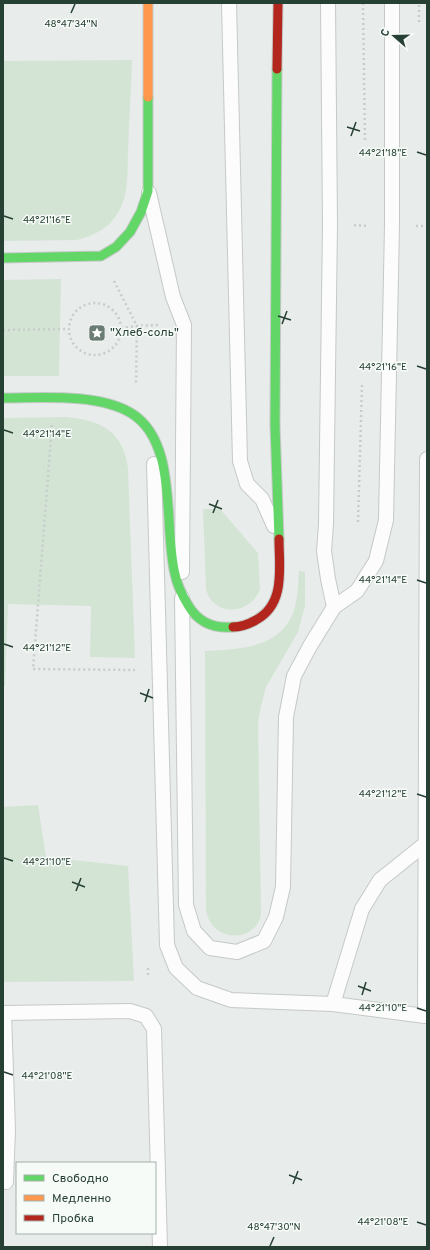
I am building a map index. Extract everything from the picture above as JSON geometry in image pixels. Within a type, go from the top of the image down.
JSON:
[{"type":"street","points":[[3,258],[101,256],[116,247],[130,232],[141,212],[148,191],[148,3]]},
{"type":"street","points":[[3,398],[54,398],[97,401],[135,415],[147,426],[154,438],[162,458],[174,574],[182,595],[194,615],[214,627],[239,627],[247,625],[262,617],[273,605],[279,590],[276,456],[278,3]]},
{"type":"lane","points":[[229,3],[240,461],[247,484],[262,499],[279,537]]},
{"type":"lane","points":[[328,3],[330,224],[326,524],[324,551],[334,608]]},
{"type":"lane","points":[[148,191],[173,297],[184,325],[182,595],[186,905],[194,931],[210,948],[237,952],[264,941],[276,917],[283,887],[286,717],[294,676],[310,646],[334,608],[357,591],[376,561],[386,520],[392,226],[392,3]]},
{"type":"lane","points":[[154,438],[167,945],[176,968],[197,988],[231,1000],[333,1004],[426,1016],[425,844],[427,459]]},
{"type":"lane","points":[[333,1004],[362,909],[380,880],[425,844]]},
{"type":"lane","points":[[6,1182],[8,1130],[3,1013],[130,1011],[146,1016],[154,1029],[160,1247]]},
{"type":"path","points":[[363,3],[365,146]]},
{"type":"path","points":[[366,233],[367,226]]},
{"type":"path","points":[[90,303],[99,303],[114,311],[119,319],[121,328],[120,337],[116,344],[103,354],[95,355],[87,354],[79,350],[73,344],[68,329],[74,312],[81,306],[90,303]]},
{"type":"path","points":[[121,328],[137,326],[184,325]]},
{"type":"path","points":[[3,330],[68,329]]},
{"type":"path","points":[[358,522],[362,382]]},
{"type":"path","points":[[54,398],[32,669],[139,670]]},
{"type":"green space","points":[[132,60],[127,181],[123,203],[112,221],[97,233],[77,240],[3,241],[3,61]]},
{"type":"green space","points":[[61,279],[59,376],[3,376],[3,280]]},
{"type":"green space","points":[[66,417],[90,421],[108,430],[115,436],[125,455],[128,468],[135,658],[90,657],[91,606],[8,604],[5,686],[3,686],[3,418]]},
{"type":"green space","points":[[203,509],[220,509],[258,553],[260,589],[255,598],[249,604],[241,608],[232,610],[224,609],[216,605],[210,598],[206,589]]},
{"type":"green space","points":[[299,571],[305,572],[305,606],[298,632],[266,687],[258,723],[261,916],[254,928],[241,935],[234,936],[214,927],[209,920],[206,911],[205,651],[243,648],[256,645],[278,634],[287,625],[295,608]]},
{"type":"green space","points":[[38,805],[46,857],[128,866],[134,981],[3,982],[3,807]]},
{"type":"traffic: fast","points":[[277,69],[275,425],[279,539]]},
{"type":"traffic: fast","points":[[3,258],[101,256],[116,247],[130,232],[141,212],[148,191],[148,97]]},
{"type":"traffic: fast","points":[[3,398],[51,397],[86,399],[102,402],[131,413],[146,426],[156,444],[163,464],[172,555],[176,578],[180,590],[192,611],[201,620],[219,627],[233,627]]},
{"type":"traffic: slow","points":[[148,3],[148,97]]},
{"type":"traffic: jam","points":[[277,69],[278,3]]},
{"type":"traffic: jam","points":[[233,627],[251,623],[266,613],[272,605],[279,584],[279,539]]},
{"type":"place","name":"\"Хлеб-соль\"","points":[[97,333]]}]
